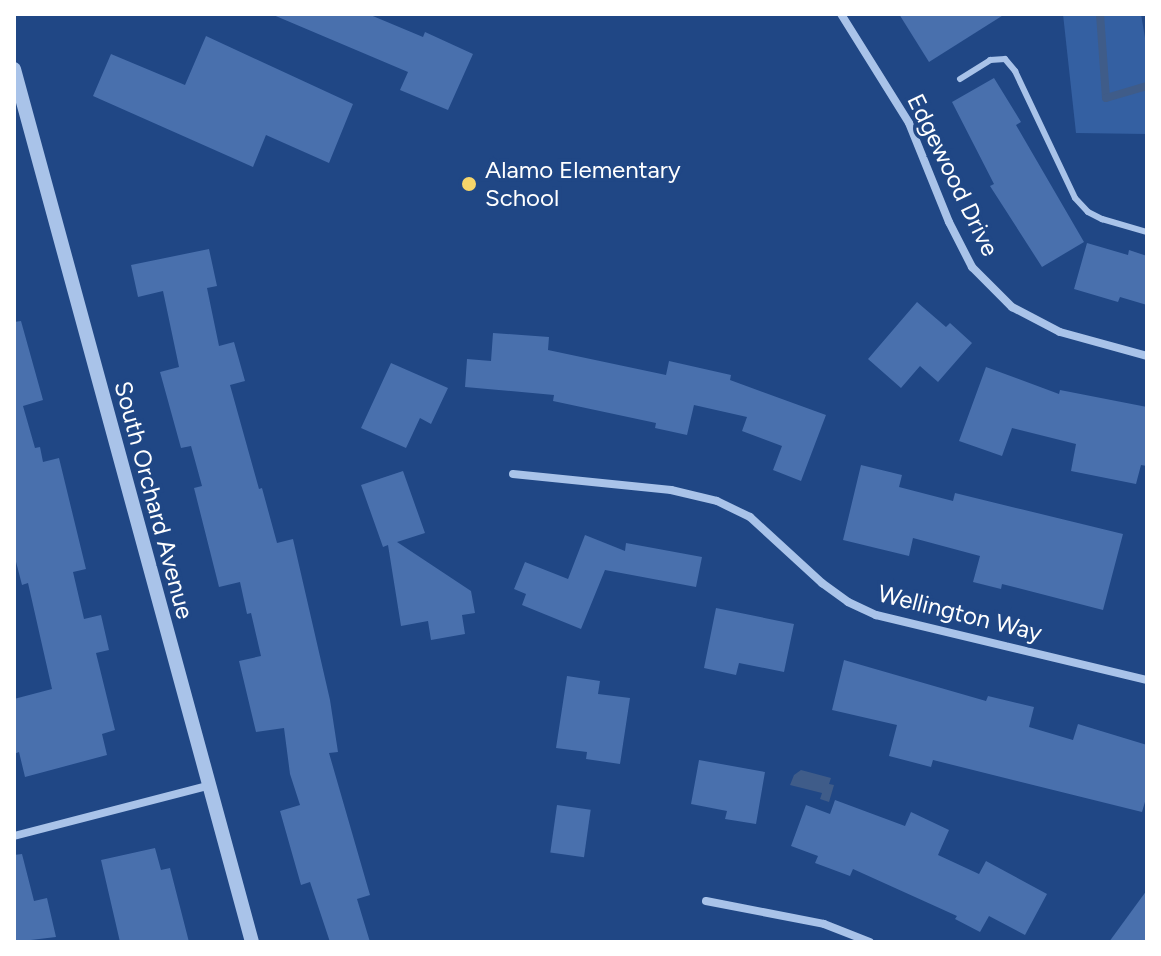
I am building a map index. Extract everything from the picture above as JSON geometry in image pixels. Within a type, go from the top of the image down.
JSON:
[{"type":"street","name":"Edgewood Drive","points":[[841,14],[909,123],[949,222],[972,267],[1012,307],[1060,332],[1147,356]]},
{"type":"street","name":"South Orchard Avenue","points":[[14,69],[252,942]]},
{"type":"street","name":"Wellington Way","points":[[513,474],[671,490],[717,501],[750,517],[822,583],[848,602],[876,615],[1147,680]]},
{"type":"street","points":[[14,836],[208,786]]},
{"type":"street","points":[[706,901],[824,924],[870,942]]},
{"type":"lane","points":[[960,79],[990,60],[1005,59],[1015,71],[1075,198],[1088,212],[1102,219],[1147,232]]},
{"type":"shaded area","points":[[1063,14],[1141,14],[1147,50],[1147,134],[1076,133]]},
{"type":"shaded area","points":[[801,770],[831,778],[829,784],[834,785],[829,802],[820,799],[822,793],[790,785],[794,775]]},
{"type":"building","points":[[271,14],[368,14],[423,37],[425,32],[473,54],[448,110],[400,90],[408,72]]},
{"type":"building","points":[[899,14],[1005,14],[929,62]]},
{"type":"building","points":[[206,36],[353,104],[329,163],[266,135],[253,167],[93,96],[111,54],[185,85]]},
{"type":"building","points":[[994,78],[1021,122],[1016,125],[1084,242],[1042,267],[990,186],[994,184],[952,102]]},
{"type":"building","points":[[1087,243],[1128,255],[1129,250],[1147,256],[1147,305],[1120,297],[1118,302],[1074,289]]},
{"type":"building","points":[[209,249],[217,286],[207,288],[219,346],[234,342],[245,381],[230,385],[259,489],[262,488],[277,543],[293,539],[330,700],[338,752],[329,753],[370,895],[357,899],[370,942],[330,942],[310,882],[301,885],[280,811],[300,805],[290,774],[284,728],[256,732],[239,661],[261,656],[251,613],[247,614],[240,582],[219,587],[194,488],[202,486],[191,446],[181,448],[160,372],[179,367],[163,291],[138,297],[131,265]]},
{"type":"building","points":[[917,302],[946,327],[950,323],[972,343],[938,382],[920,366],[901,388],[868,359]]},
{"type":"building","points":[[21,321],[43,400],[23,406],[35,448],[40,447],[43,462],[59,458],[86,569],[73,572],[84,619],[101,615],[109,650],[96,653],[115,730],[102,734],[107,755],[25,777],[19,752],[14,754],[14,699],[52,689],[28,583],[22,585],[14,554],[14,322]]},
{"type":"building","points":[[493,333],[549,337],[548,350],[666,375],[669,361],[731,375],[730,380],[826,415],[801,481],[773,470],[782,446],[742,431],[747,417],[694,405],[687,435],[655,428],[656,423],[553,401],[554,395],[465,387],[467,359],[491,361]]},
{"type":"building","points":[[391,363],[448,388],[431,424],[420,418],[406,448],[361,428]]},
{"type":"building","points":[[986,367],[1059,394],[1060,390],[1147,407],[1147,466],[1141,465],[1136,484],[1071,471],[1076,444],[1012,428],[1002,456],[959,441]]},
{"type":"building","points":[[861,465],[902,475],[899,487],[953,501],[955,493],[1123,534],[1103,610],[1002,584],[1001,589],[973,582],[980,556],[913,538],[909,556],[843,540]]},
{"type":"building","points":[[403,471],[425,533],[397,542],[471,591],[475,613],[462,615],[465,634],[431,640],[428,621],[401,626],[388,545],[383,547],[361,485]]},
{"type":"building","points":[[585,535],[625,551],[626,543],[702,557],[696,587],[605,570],[581,629],[522,605],[526,594],[514,589],[525,562],[568,579]]},
{"type":"building","points":[[716,608],[794,624],[784,672],[739,663],[736,675],[704,668]]},
{"type":"building","points":[[844,660],[986,701],[988,696],[1034,707],[1029,727],[1073,740],[1078,724],[1147,745],[1147,795],[1142,812],[933,760],[931,767],[889,756],[897,725],[832,710]]},
{"type":"building","points":[[567,676],[600,681],[598,694],[630,698],[620,764],[586,759],[587,752],[556,748]]},
{"type":"building","points":[[699,760],[765,772],[756,824],[725,819],[727,811],[691,804]]},
{"type":"building","points":[[835,800],[905,826],[911,812],[949,830],[938,855],[979,874],[986,861],[1047,894],[1025,935],[989,916],[980,932],[955,919],[957,916],[853,869],[850,876],[815,863],[818,856],[791,846],[806,805],[830,814]]},
{"type":"building","points":[[557,805],[591,810],[584,857],[550,853]]},
{"type":"building","points":[[155,848],[161,870],[170,868],[189,942],[120,942],[101,860]]},
{"type":"building","points":[[22,854],[34,901],[47,898],[56,937],[14,942],[14,855]]},
{"type":"building","points":[[1147,890],[1147,942],[1109,942]]},
{"type":"waterway","points":[[1100,14],[1106,98],[1147,86]]},
{"type":"place","name":"Alamo Elementary School","points":[[469,184]]}]
